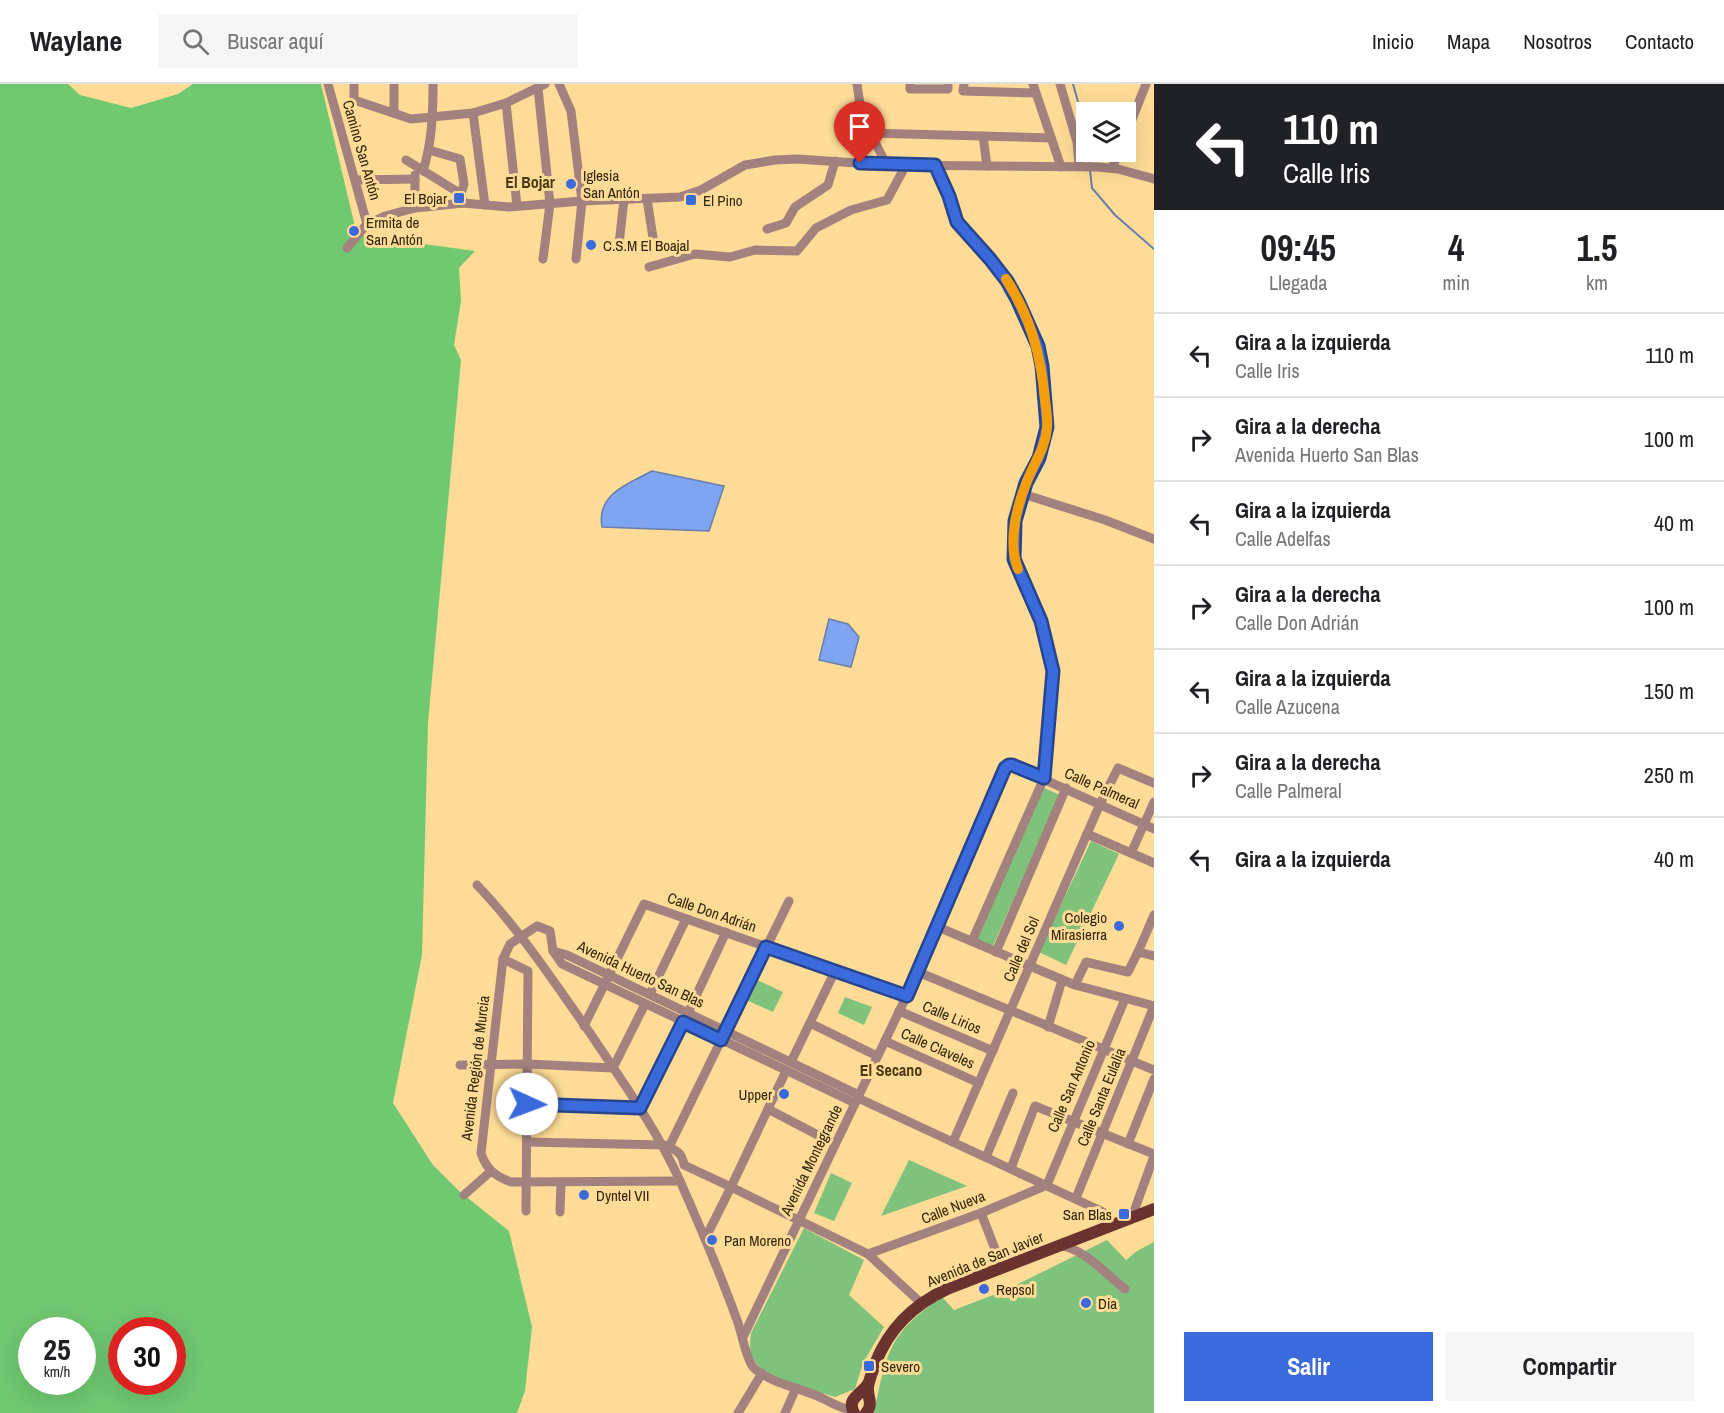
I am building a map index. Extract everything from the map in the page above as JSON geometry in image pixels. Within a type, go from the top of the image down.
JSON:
[{"type":"main road","name":"Avenida de San Javier","points":[[861,1397],[879,1354],[893,1331],[910,1311],[921,1303],[947,1288],[1154,1209]]},
{"type":"main road","points":[[847,1410],[861,1397],[870,1407],[866,1413]]},
{"type":"street","name":"Camino San Antón","points":[[328,84],[367,224]]},
{"type":"street","points":[[354,84],[354,100],[411,119],[473,112],[506,104],[542,86],[549,204],[543,259]]},
{"type":"street","points":[[394,84],[394,113]]},
{"type":"street","points":[[415,208],[415,179],[429,150],[433,116],[433,84]]},
{"type":"street","points":[[559,84],[570,111],[582,201],[576,259]]},
{"type":"street","points":[[857,84],[862,118],[887,165]]},
{"type":"street","points":[[910,84],[910,89],[948,87]]},
{"type":"street","points":[[1060,84],[1077,142],[1078,166]]},
{"type":"street","points":[[1136,109],[1146,84]]},
{"type":"street","points":[[964,87],[1034,89],[1061,167]]},
{"type":"street","points":[[506,104],[517,207]]},
{"type":"street","points":[[473,112],[485,205]]},
{"type":"street","points":[[869,133],[1051,138]]},
{"type":"street","points":[[983,136],[987,166]]},
{"type":"street","points":[[429,150],[460,159],[464,184],[462,199]]},
{"type":"street","points":[[406,160],[462,199],[485,205],[517,207],[582,201],[688,196],[735,170],[751,164],[788,160],[887,165],[1098,167],[1112,168],[1154,179]]},
{"type":"street","points":[[767,229],[786,222],[795,207],[828,185],[835,161]]},
{"type":"street","points":[[1112,168],[1115,162]]},
{"type":"street","points":[[649,267],[694,254],[730,257],[755,250],[797,250],[816,228],[851,210],[887,200],[906,165]]},
{"type":"street","points":[[935,165],[949,196],[957,222],[1007,281],[1038,346],[1047,427],[1039,458],[1026,483],[1015,521],[1014,559],[1041,621],[1053,671],[1044,778],[972,941]]},
{"type":"street","points":[[355,180],[415,179]]},
{"type":"street","points":[[347,248],[367,224],[385,216],[462,199]]},
{"type":"street","points":[[647,199],[654,244]]},
{"type":"street","points":[[619,244],[624,200]]},
{"type":"street","points":[[1023,494],[1105,520],[1154,539]]},
{"type":"street","name":"Calle Palmeral","points":[[1005,768],[1012,765],[1044,778],[1154,830]]},
{"type":"street","name":"Avenida Montegrande","points":[[743,1336],[907,996],[1005,768]]},
{"type":"street","name":"Calle del Sol","points":[[953,1142],[1100,804],[1118,768],[1154,783]]},
{"type":"street","points":[[996,952],[1066,788]]},
{"type":"street","points":[[1131,853],[1154,802]]},
{"type":"street","points":[[1087,834],[1154,863]]},
{"type":"street","points":[[477,885],[522,937],[667,1146],[743,1336],[749,1360],[755,1369],[847,1410]]},
{"type":"street","points":[[667,1146],[789,901]]},
{"type":"street","name":"Calle Don Adrián","points":[[608,980],[644,904],[907,996]]},
{"type":"street","points":[[1075,985],[1086,962],[1128,972],[1154,915]]},
{"type":"street","points":[[613,1068],[686,919]]},
{"type":"street","name":"Avenida Huerto San Blas","points":[[522,937],[537,926],[550,931],[553,951],[562,964],[608,980],[857,1098],[1076,1198],[1101,1210],[1110,1219],[1112,1225]]},
{"type":"street","points":[[938,927],[1075,985],[1154,1006]]},
{"type":"street","points":[[640,1108],[726,932]]},
{"type":"street","points":[[522,937],[510,944],[503,959],[528,971],[526,1211]]},
{"type":"street","points":[[1138,952],[1154,956]]},
{"type":"street","name":"Avenida Región de Murcia","points":[[490,1172],[481,1153],[503,959]]},
{"type":"street","points":[[705,1239],[835,971]]},
{"type":"street","points":[[918,972],[1154,1070]]},
{"type":"street","points":[[584,1026],[608,980]]},
{"type":"street","points":[[1048,1027],[1062,980]]},
{"type":"street","name":"Calle San Antonio","points":[[1047,1185],[1125,999]]},
{"type":"street","name":"Calle Santa Eulalia","points":[[1076,1198],[1154,1006]]},
{"type":"street","name":"Calle Lirios","points":[[899,1011],[993,1051]]},
{"type":"street","points":[[810,1023],[878,1056]]},
{"type":"street","name":"Calle Claveles","points":[[885,1041],[979,1083]]},
{"type":"street","points":[[460,1065],[527,1064],[613,1068]]},
{"type":"street","points":[[1128,1144],[1154,1079]]},
{"type":"street","points":[[986,1157],[1013,1093]]},
{"type":"street","points":[[527,1104],[640,1108]]},
{"type":"street","points":[[1011,1168],[1035,1106],[1102,1133],[1154,1155],[1132,1217]]},
{"type":"street","points":[[768,1109],[835,1144]]},
{"type":"street","points":[[527,1142],[667,1146],[683,1156],[684,1166],[868,1254],[921,1303]]},
{"type":"street","points":[[464,1195],[490,1172],[511,1182],[680,1181]]},
{"type":"street","points":[[560,1212],[561,1182]]},
{"type":"street","name":"Calle Nueva","points":[[868,1254],[981,1213],[1047,1185]]},
{"type":"street","points":[[981,1213],[1002,1267]]},
{"type":"street","points":[[1085,1257],[1083,1246],[1090,1233]]},
{"type":"street","points":[[1055,1246],[1067,1246],[1085,1257],[1125,1289]]},
{"type":"street","points":[[738,1413],[762,1373]]},
{"type":"street","points":[[785,1413],[796,1388]]},
{"type":"green space","points":[[0,84],[68,84],[80,95],[131,108],[178,94],[193,84],[321,84],[357,235],[475,251],[459,268],[461,301],[454,345],[461,360],[428,723],[422,955],[393,1103],[433,1165],[459,1191],[509,1231],[532,1327],[525,1391],[517,1413],[0,1413]]},
{"type":"green space","points":[[1042,787],[1060,795],[992,948],[974,941]]},
{"type":"green space","points":[[1091,841],[1119,854],[1066,965],[1039,952]]},
{"type":"green space","points":[[755,979],[783,992],[773,1012],[744,999]]},
{"type":"green space","points":[[845,997],[872,1007],[864,1025],[838,1013]]},
{"type":"green space","points":[[909,1160],[967,1186],[881,1216]]},
{"type":"green space","points":[[831,1173],[852,1183],[834,1221],[814,1213]]},
{"type":"green space","points":[[804,1228],[864,1260],[849,1295],[884,1327],[863,1363],[855,1389],[835,1397],[777,1377],[757,1364],[750,1351],[751,1333]]},
{"type":"green space","points":[[1107,1240],[1126,1260],[1154,1242],[1154,1413],[874,1413],[887,1359],[893,1346],[910,1322],[924,1310],[942,1297],[954,1310],[1006,1290]]},
{"type":"water","points":[[652,471],[724,486],[709,531],[602,527],[601,516],[609,498],[616,491]]},
{"type":"water","points":[[829,619],[848,624],[859,637],[851,667],[819,660]]},
{"type":"waterway","points":[[1073,84],[1078,102]]},
{"type":"waterway","points":[[1090,170],[1092,188],[1115,215],[1154,249]]},
{"type":"slow traffic","points":[[1006,279],[1038,346],[1047,427],[1039,458],[1026,483],[1015,521],[1014,559],[1018,569]]},
{"type":"place","name":"Iglesia San Antón","points":[[571,184]]},
{"type":"place","name":"El Bojar","points":[[459,198]]},
{"type":"place","name":"El Pino","points":[[691,200]]},
{"type":"place","name":"Ermita de San Antón","points":[[354,231]]},
{"type":"place","name":"C.S.M El Boajal","points":[[591,245]]},
{"type":"place","name":"Colegio Mirasierra","points":[[1119,926]]},
{"type":"place","name":"Upper","points":[[784,1094]]},
{"type":"place","name":"Dyntel VII","points":[[584,1195]]},
{"type":"place","name":"San Blas","points":[[1124,1214]]},
{"type":"place","name":"Pan Moreno","points":[[712,1240]]},
{"type":"place","name":"Repsol","points":[[984,1289]]},
{"type":"place","name":"Dia","points":[[1086,1303]]},
{"type":"place","name":"Severo","points":[[869,1366]]},
{"type":"district","name":"El Bojar","points":[[530,182]]},
{"type":"district","name":"El Secano","points":[[891,1070]]},
{"type":"route","points":[[527,1104],[640,1108],[683,1022],[721,1040],[766,947],[907,996],[1005,768],[1012,765],[1044,778],[1053,671],[1041,621],[1014,559],[1015,521],[1026,483],[1039,458],[1047,427],[1038,346],[1007,281],[957,222],[949,196],[935,165],[860,163]]}]
